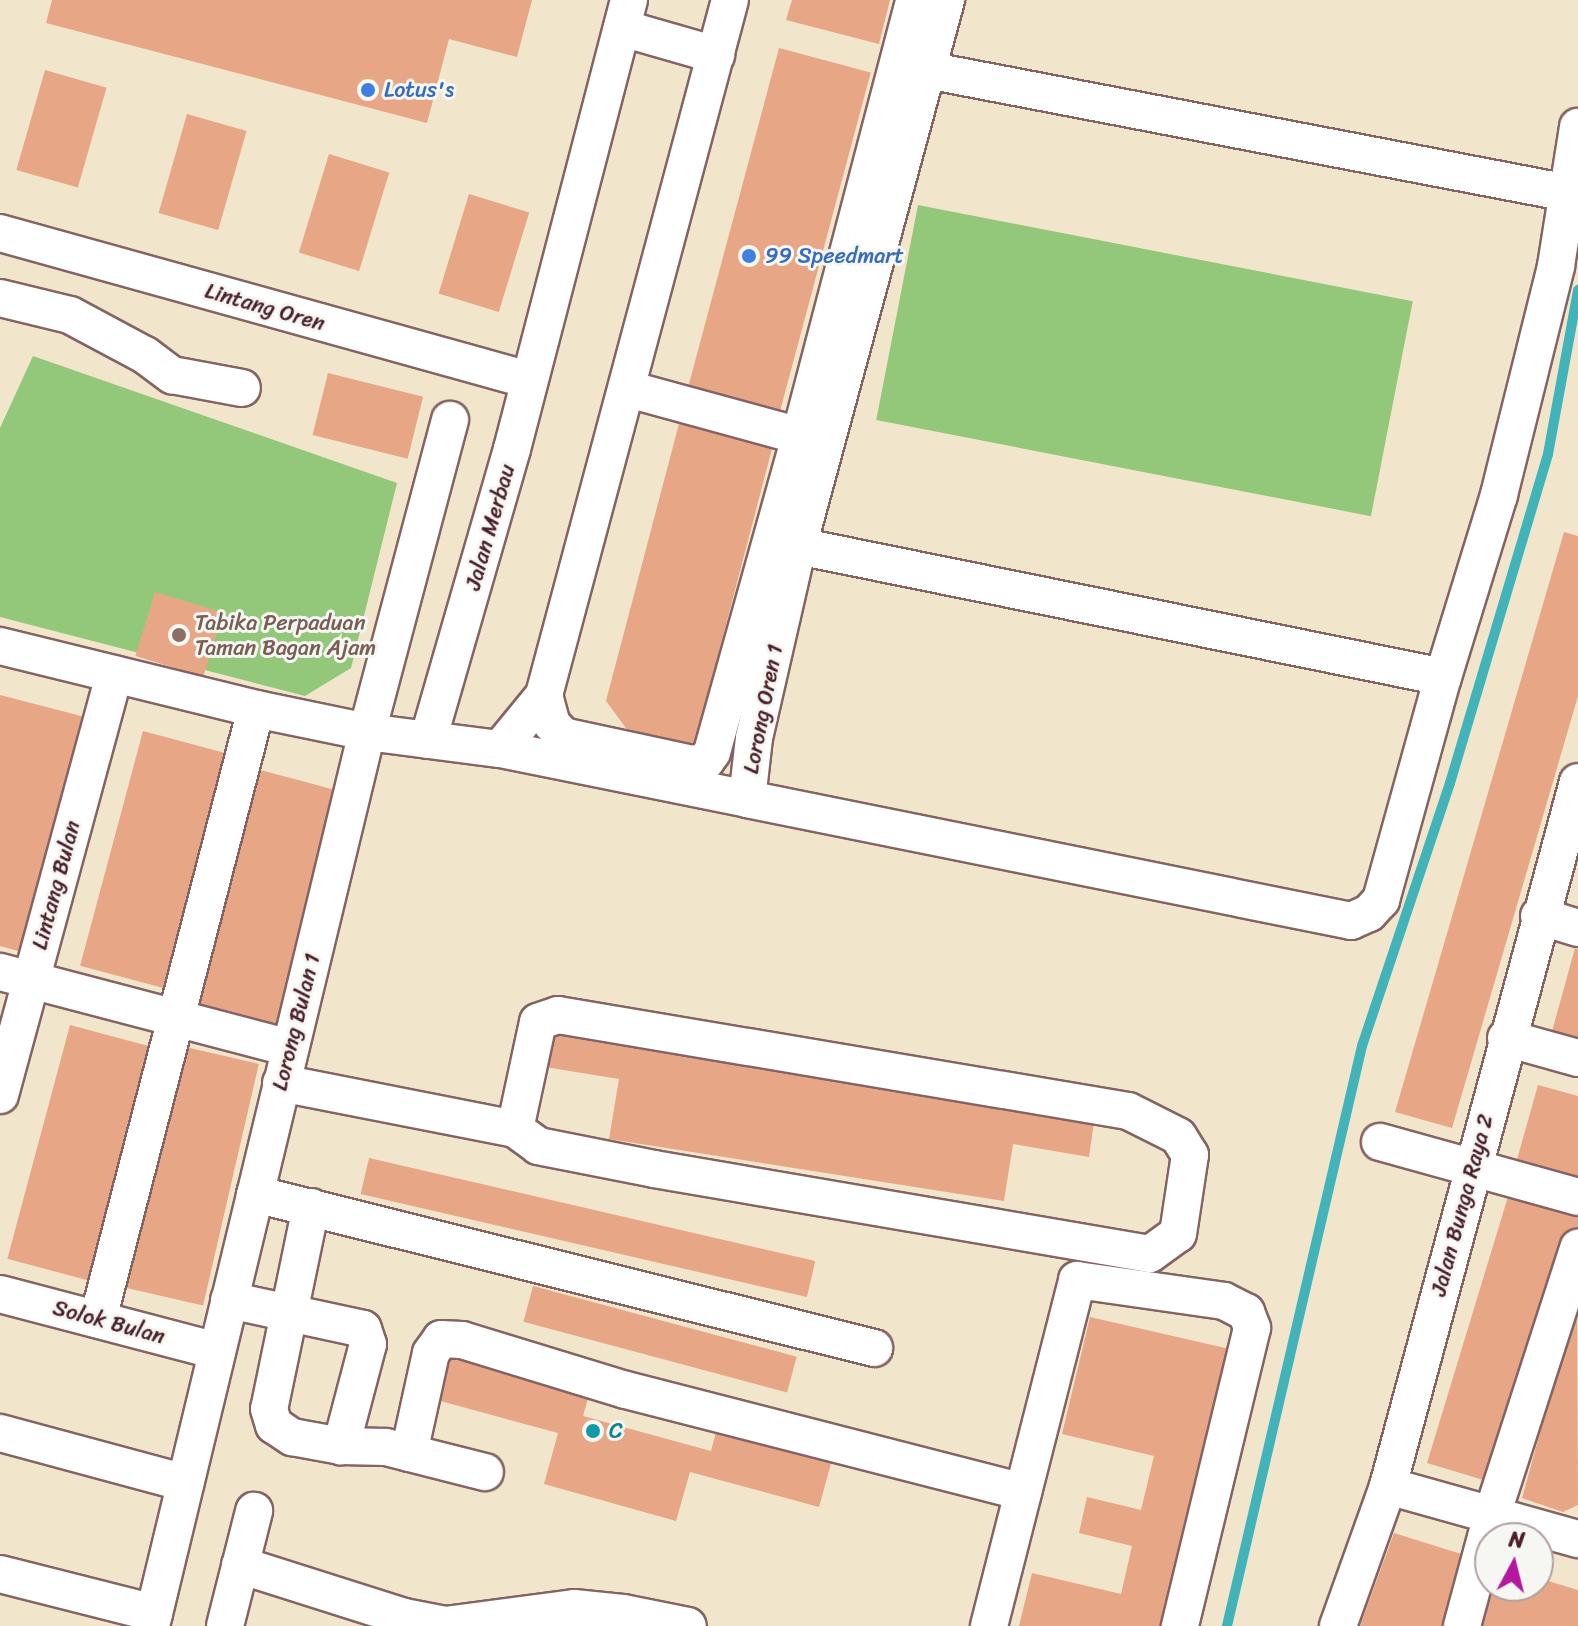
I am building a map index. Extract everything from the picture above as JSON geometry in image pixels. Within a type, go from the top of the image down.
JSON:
[{"type":"street","points":[[500,749],[544,695],[730,0]]},
{"type":"street","points":[[544,695],[552,724],[563,736],[693,764],[706,761],[712,752],[800,436],[914,0]]},
{"type":"street","name":"Lorong Oren 1","points":[[946,0],[798,546],[754,738],[747,799],[1351,921],[1369,913],[1381,900],[1443,677]]},
{"type":"street","points":[[626,14],[716,55]]},
{"type":"street","name":"Jalan Merbau","points":[[428,740],[529,380],[626,14]]},
{"type":"street","points":[[927,70],[1568,193]]},
{"type":"street","points":[[798,546],[1443,677],[1499,495],[1556,266],[1578,127]]},
{"type":"street","name":"Lintang Oren","points":[[0,233],[529,380]]},
{"type":"street","points":[[3,307],[70,315],[145,355],[172,375],[242,388]]},
{"type":"street","points":[[628,389],[800,436]]},
{"type":"street","name":"Lorong Bulan 1","points":[[152,1619],[367,732],[450,420]]},
{"type":"street","points":[[0,646],[256,709],[367,732],[500,749],[747,799]]},
{"type":"street","name":"Lintang Bulan","points":[[0,1095],[15,976],[114,674]]},
{"type":"street","points":[[98,1319],[256,709]]},
{"type":"street","name":"Jalan Bunga Raya 2","points":[[1338,1626],[1388,1486],[1506,1038],[1578,782]]},
{"type":"street","points":[[1539,916],[1578,928]]},
{"type":"street","points":[[15,976],[290,1048]]},
{"type":"street","points":[[281,1083],[515,1129],[538,1146],[640,1167],[1150,1254],[1178,1234],[1190,1155],[1178,1136],[1128,1111],[558,1015],[538,1022],[515,1129]]},
{"type":"street","points":[[1506,1038],[1578,1058]]},
{"type":"street","points":[[1380,1142],[1578,1197]]},
{"type":"street","points":[[255,1194],[874,1348]]},
{"type":"street","points":[[311,1207],[269,1409],[274,1425],[292,1437],[341,1446],[386,1447],[485,1472]]},
{"type":"street","points":[[1464,1625],[1492,1515],[1578,1248]]},
{"type":"street","points":[[989,1626],[1077,1280],[1224,1301],[1246,1312],[1252,1328],[1180,1626]]},
{"type":"street","name":"Solok Bulan","points":[[0,1294],[217,1351]]},
{"type":"street","points":[[229,1300],[363,1329],[368,1344],[341,1446]]},
{"type":"street","points":[[409,1453],[431,1353],[441,1339],[462,1340],[626,1390],[1023,1492]]},
{"type":"street","points":[[0,1433],[185,1483]]},
{"type":"street","points":[[1388,1486],[1578,1539]]},
{"type":"street","points":[[225,1626],[254,1511]]},
{"type":"street","points":[[240,1565],[389,1613],[445,1625],[574,1608],[623,1613],[688,1626]]},
{"type":"street","points":[[0,1574],[152,1619]]},
{"type":"green space","points":[[918,205],[1413,301],[1371,516],[876,420]]},
{"type":"green space","points":[[33,356],[397,483],[351,668],[305,696],[0,617],[0,428]]},
{"type":"building","name":"Lotus's","points":[[52,0],[532,0],[517,57],[449,39],[427,123],[46,23]]},
{"type":"building","points":[[792,0],[890,0],[879,44],[786,20]]},
{"type":"building","points":[[779,48],[871,73],[780,413],[688,388]]},
{"type":"building","points":[[45,70],[107,88],[78,188],[16,170]]},
{"type":"building","points":[[187,114],[247,131],[218,230],[159,213]]},
{"type":"building","points":[[329,154],[389,172],[359,271],[299,252]]},
{"type":"building","points":[[469,194],[529,212],[499,312],[439,293]]},
{"type":"building","points":[[328,373],[423,397],[408,459],[313,435]]},
{"type":"building","points":[[681,416],[774,441],[693,751],[631,735],[606,701]]},
{"type":"building","points":[[1564,532],[1578,536],[1578,696],[1452,1128],[1395,1112]]},
{"type":"building","name":"Tabika Perpaduan Taman Bagan Ajam","points":[[155,592],[223,613],[203,677],[135,656]]},
{"type":"building","points":[[0,695],[85,717],[22,952],[0,946]]},
{"type":"building","points":[[143,731],[231,755],[168,989],[80,966]]},
{"type":"building","points":[[253,768],[342,792],[279,1026],[190,1002]]},
{"type":"building","points":[[1575,948],[1578,949],[1578,1043],[1551,1035]]},
{"type":"building","points":[[70,1025],[158,1049],[95,1282],[7,1259]]},
{"type":"building","points":[[551,1029],[1095,1115],[1089,1157],[1013,1144],[1004,1201],[609,1139],[619,1079],[545,1067]]},
{"type":"building","points":[[177,1045],[259,1064],[203,1306],[121,1287]]},
{"type":"building","points":[[1538,1085],[1578,1096],[1578,1181],[1516,1163]]},
{"type":"building","points":[[369,1158],[815,1261],[807,1297],[361,1194]]},
{"type":"building","points":[[1510,1190],[1578,1211],[1578,1228],[1500,1485],[1427,1463]]},
{"type":"building","points":[[533,1286],[797,1357],[787,1392],[523,1322]]},
{"type":"building","points":[[1577,1299],[1578,1505],[1563,1512],[1522,1498]]},
{"type":"building","points":[[1090,1317],[1234,1350],[1168,1626],[1019,1626],[1032,1573],[1121,1594],[1132,1546],[1079,1533],[1087,1497],[1141,1510],[1154,1456],[1062,1434]]},
{"type":"building","name":"C","points":[[447,1345],[592,1385],[583,1416],[711,1451],[717,1428],[832,1460],[819,1507],[690,1472],[676,1521],[544,1484],[558,1433],[433,1399]]},
{"type":"building","points":[[1394,1533],[1474,1558],[1474,1602],[1554,1602],[1554,1583],[1578,1590],[1578,1626],[1360,1626]]},
{"type":"waterway","points":[[1227,1626],[1362,1046],[1450,783],[1548,454],[1578,290]]},
{"type":"place","name":"Lotus's","points":[[368,90]]},
{"type":"place","name":"99 Speedmart","points":[[749,256]]},
{"type":"place","name":"Tabika Perpaduan Taman Bagan Ajam","points":[[179,635]]},
{"type":"place","name":"C","points":[[593,1431]]}]
